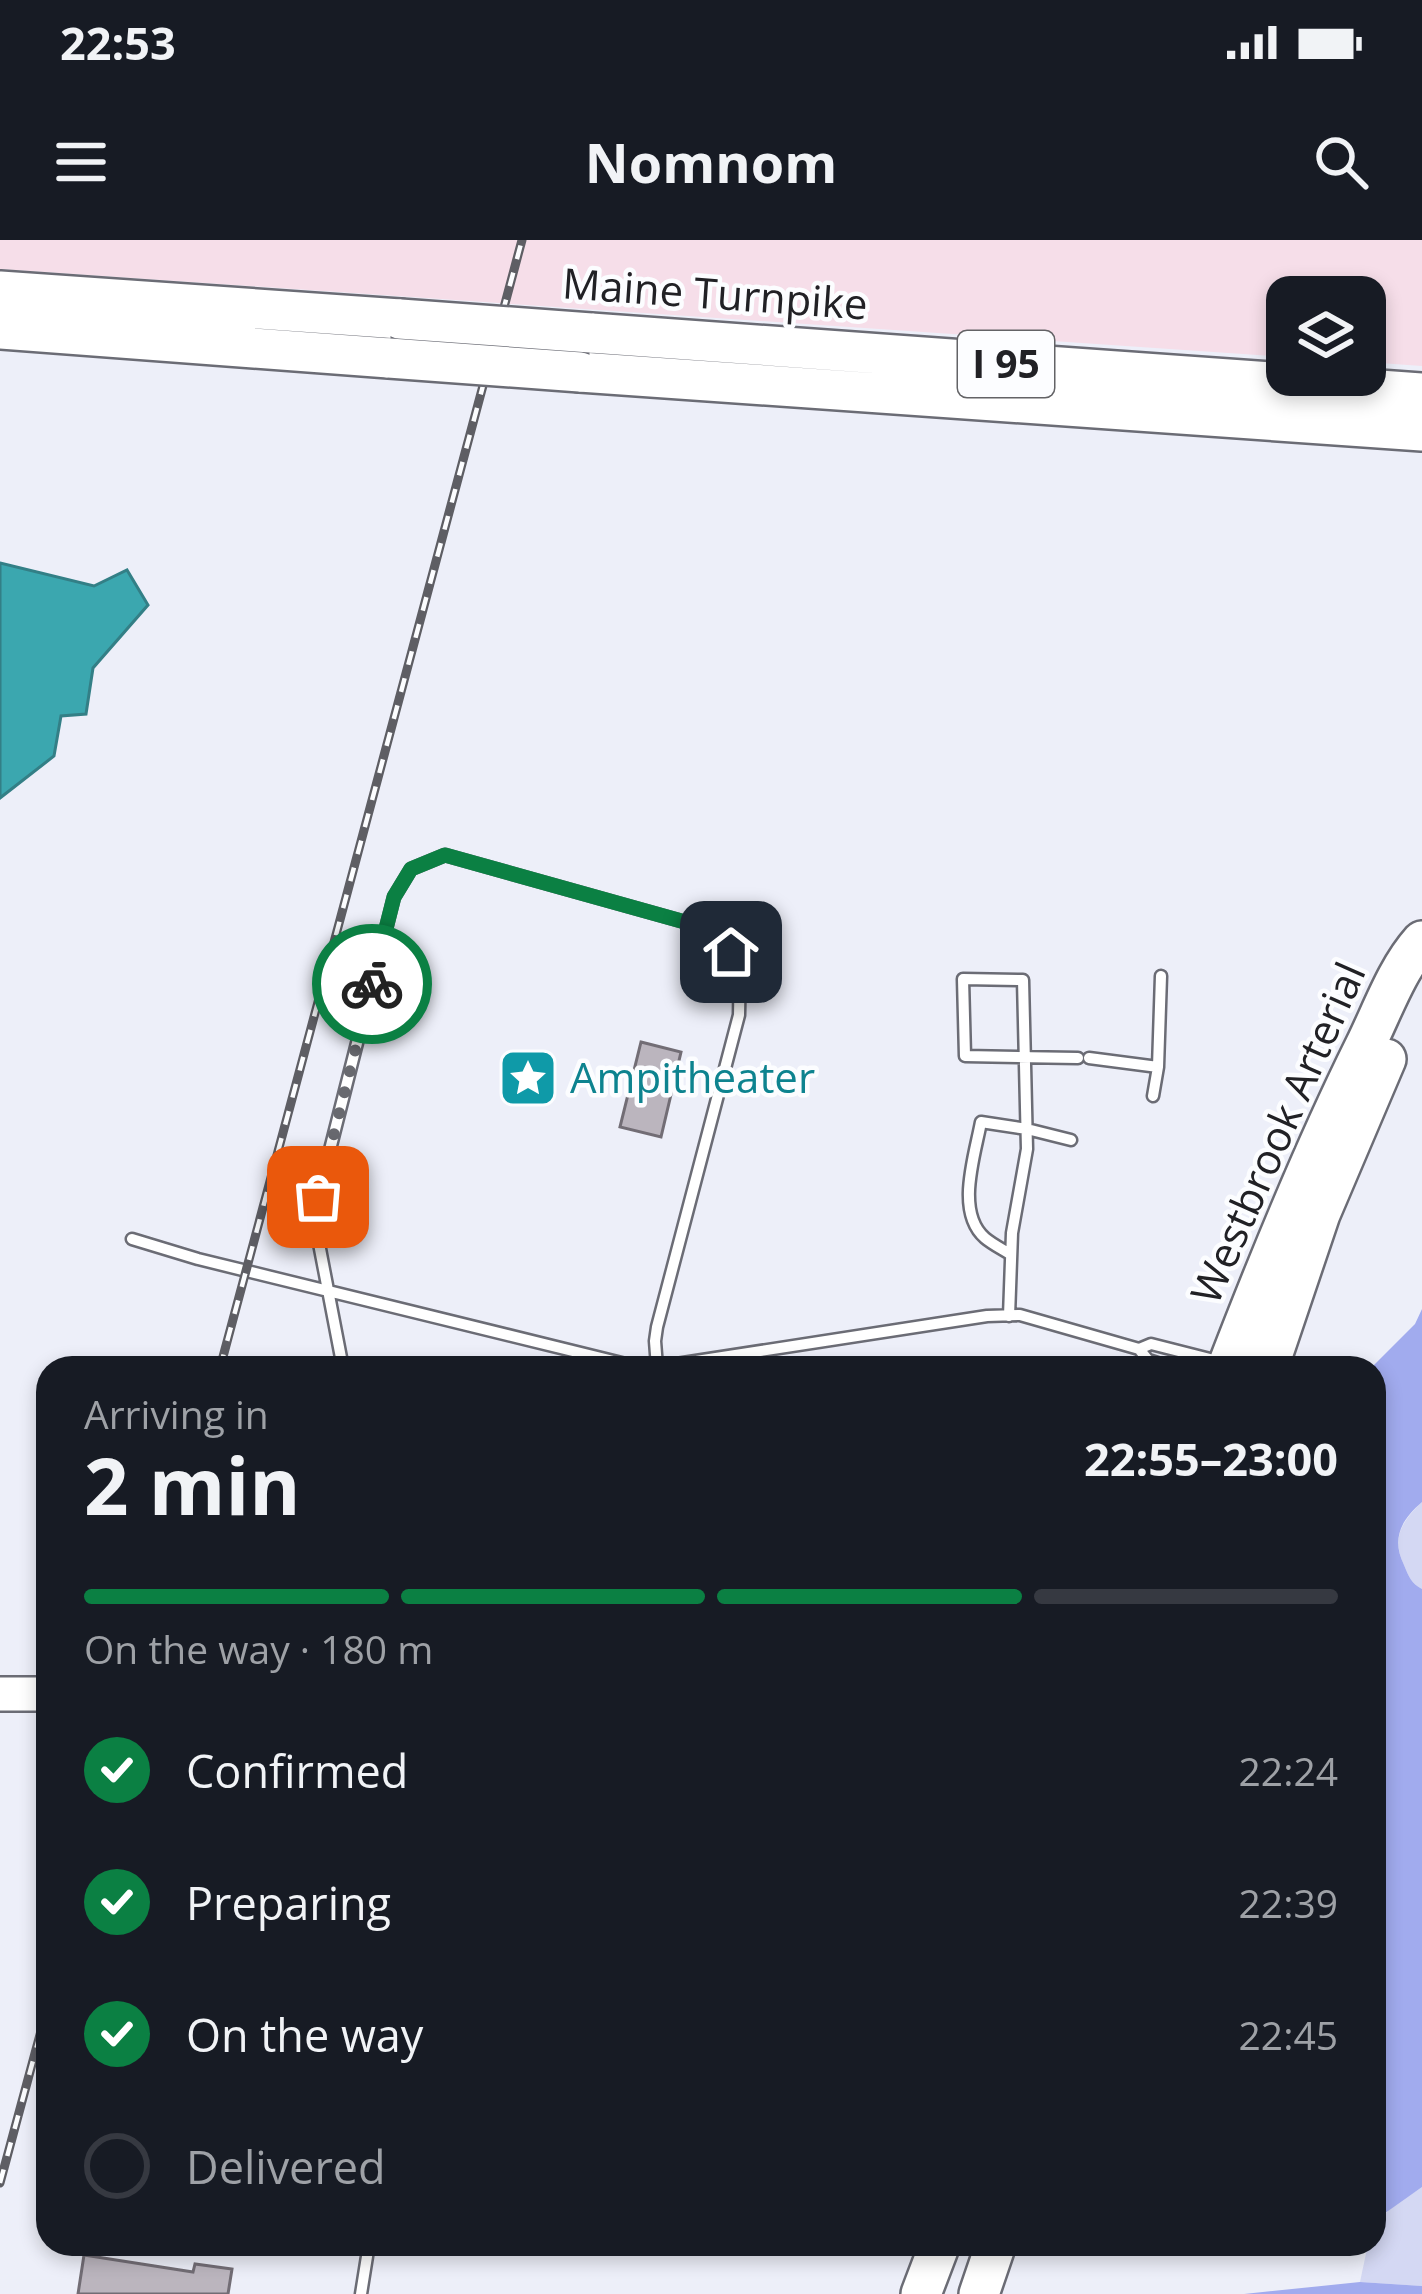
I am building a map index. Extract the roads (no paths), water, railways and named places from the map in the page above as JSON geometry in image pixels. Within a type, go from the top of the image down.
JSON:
[{"type":"highway","name":"Maine Turnpike","points":[[0,291],[1422,393]]},
{"type":"highway","name":"Maine Turnpike","points":[[0,329],[1422,431]]},
{"type":"highway","name":"Westbrook Arterial","points":[[1232,1356],[1329,1120],[1394,987],[1422,941]]},
{"type":"highway","name":"Westbrook Arterial","points":[[1272,1356],[1320,1214],[1422,973]]},
{"type":"highway","points":[[921,2294],[935,2256]]},
{"type":"highway","points":[[979,2294],[992,2256]]},
{"type":"main road","points":[[0,1694],[36,1694]]},
{"type":"lane","points":[[341,1356],[316,1228],[318,1197],[394,897],[411,869],[445,855],[710,929],[731,952],[740,978],[740,1015],[657,1327],[656,1356]]},
{"type":"lane","points":[[1154,1096],[1161,976]]},
{"type":"lane","points":[[1009,1316],[1010,1254],[1027,1129],[1025,1057],[1023,980],[963,979],[965,1057],[1025,1057],[1083,1058],[1157,1067]]},
{"type":"lane","points":[[1010,1254],[981,1236],[971,1215],[970,1183],[981,1122],[1070,1140]]},
{"type":"lane","points":[[132,1239],[593,1356]]},
{"type":"lane","points":[[723,1356],[1020,1315],[1139,1349],[1145,1356]]},
{"type":"lane","points":[[1139,1349],[1151,1344],[1198,1356]]},
{"type":"lane","points":[[361,2294],[368,2256]]},
{"type":"railway","points":[[223,1356],[522,240]]},
{"type":"railway","points":[[0,2183],[36,2050]]},
{"type":"place","name":"Ampitheater","points":[[528,1078]]}]
